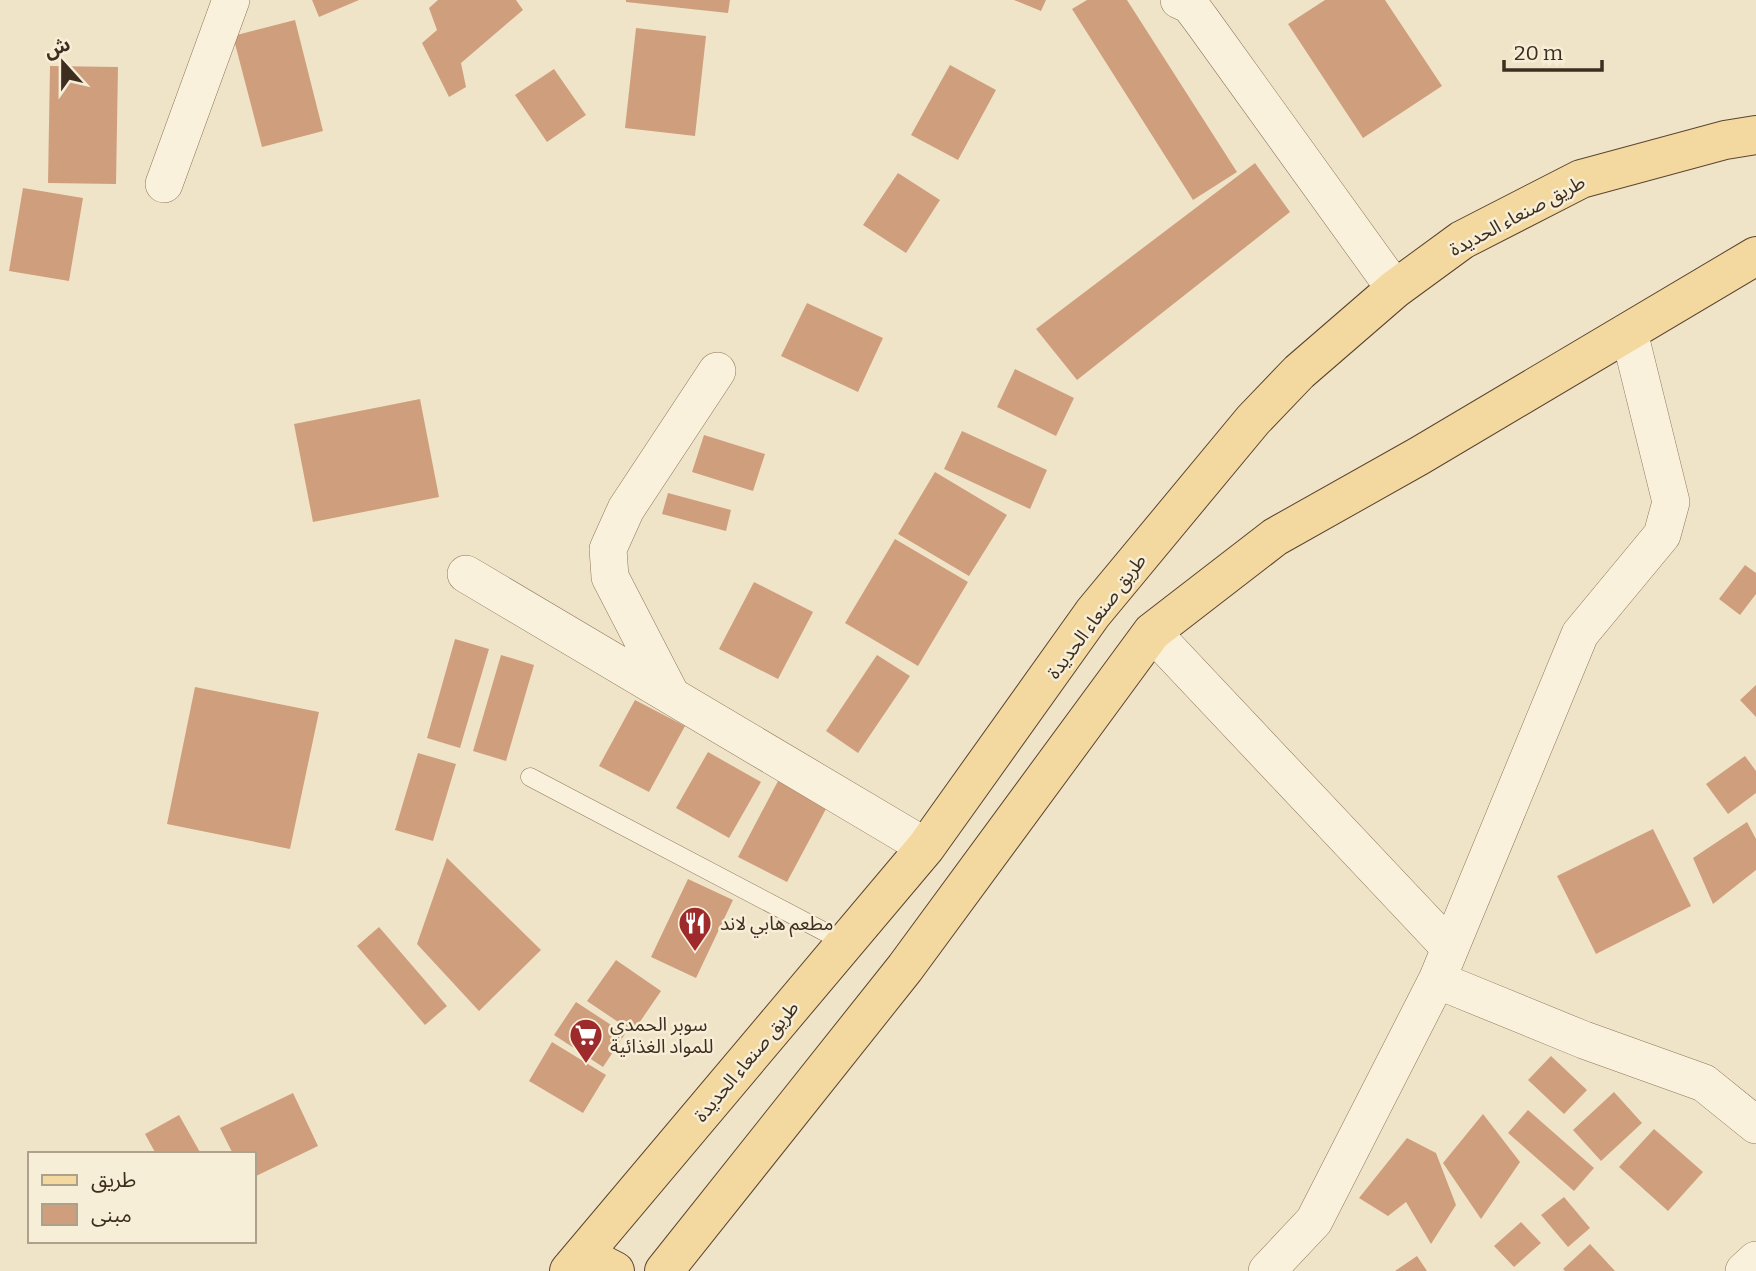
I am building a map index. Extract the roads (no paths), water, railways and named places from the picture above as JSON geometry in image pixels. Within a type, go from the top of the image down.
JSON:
[{"type":"main road","name":"طريق صنعاء الحديدة","points":[[589,1266],[844,942],[926,847],[1093,613],[1253,420],[1299,372],[1395,289],[1462,240],[1581,179],[1725,140],[1756,135]]},
{"type":"main road","points":[[664,1271],[905,968],[1152,632],[1275,537],[1419,456],[1756,256]]},
{"type":"street","points":[[164,184],[231,0]]},
{"type":"street","points":[[1186,2],[1395,289]]},
{"type":"street","points":[[1268,1271],[1314,1221],[1443,964],[1580,634],[1662,535],[1671,502],[1629,332]]},
{"type":"street","points":[[671,695],[610,577],[608,549],[626,509],[718,371]]},
{"type":"street","points":[[466,574],[926,847]]},
{"type":"street","points":[[1152,632],[1443,964],[1584,1040],[1704,1083],[1756,1125]]},
{"type":"street","points":[[1744,1271],[1756,1260]]},
{"type":"lane","points":[[530,777],[844,942]]},
{"type":"place","name":"مطعم هابي لاند","points":[[695,953]]},
{"type":"place","name":"سوبر الحمدي للمواد الغذائية","points":[[586,1065]]}]
